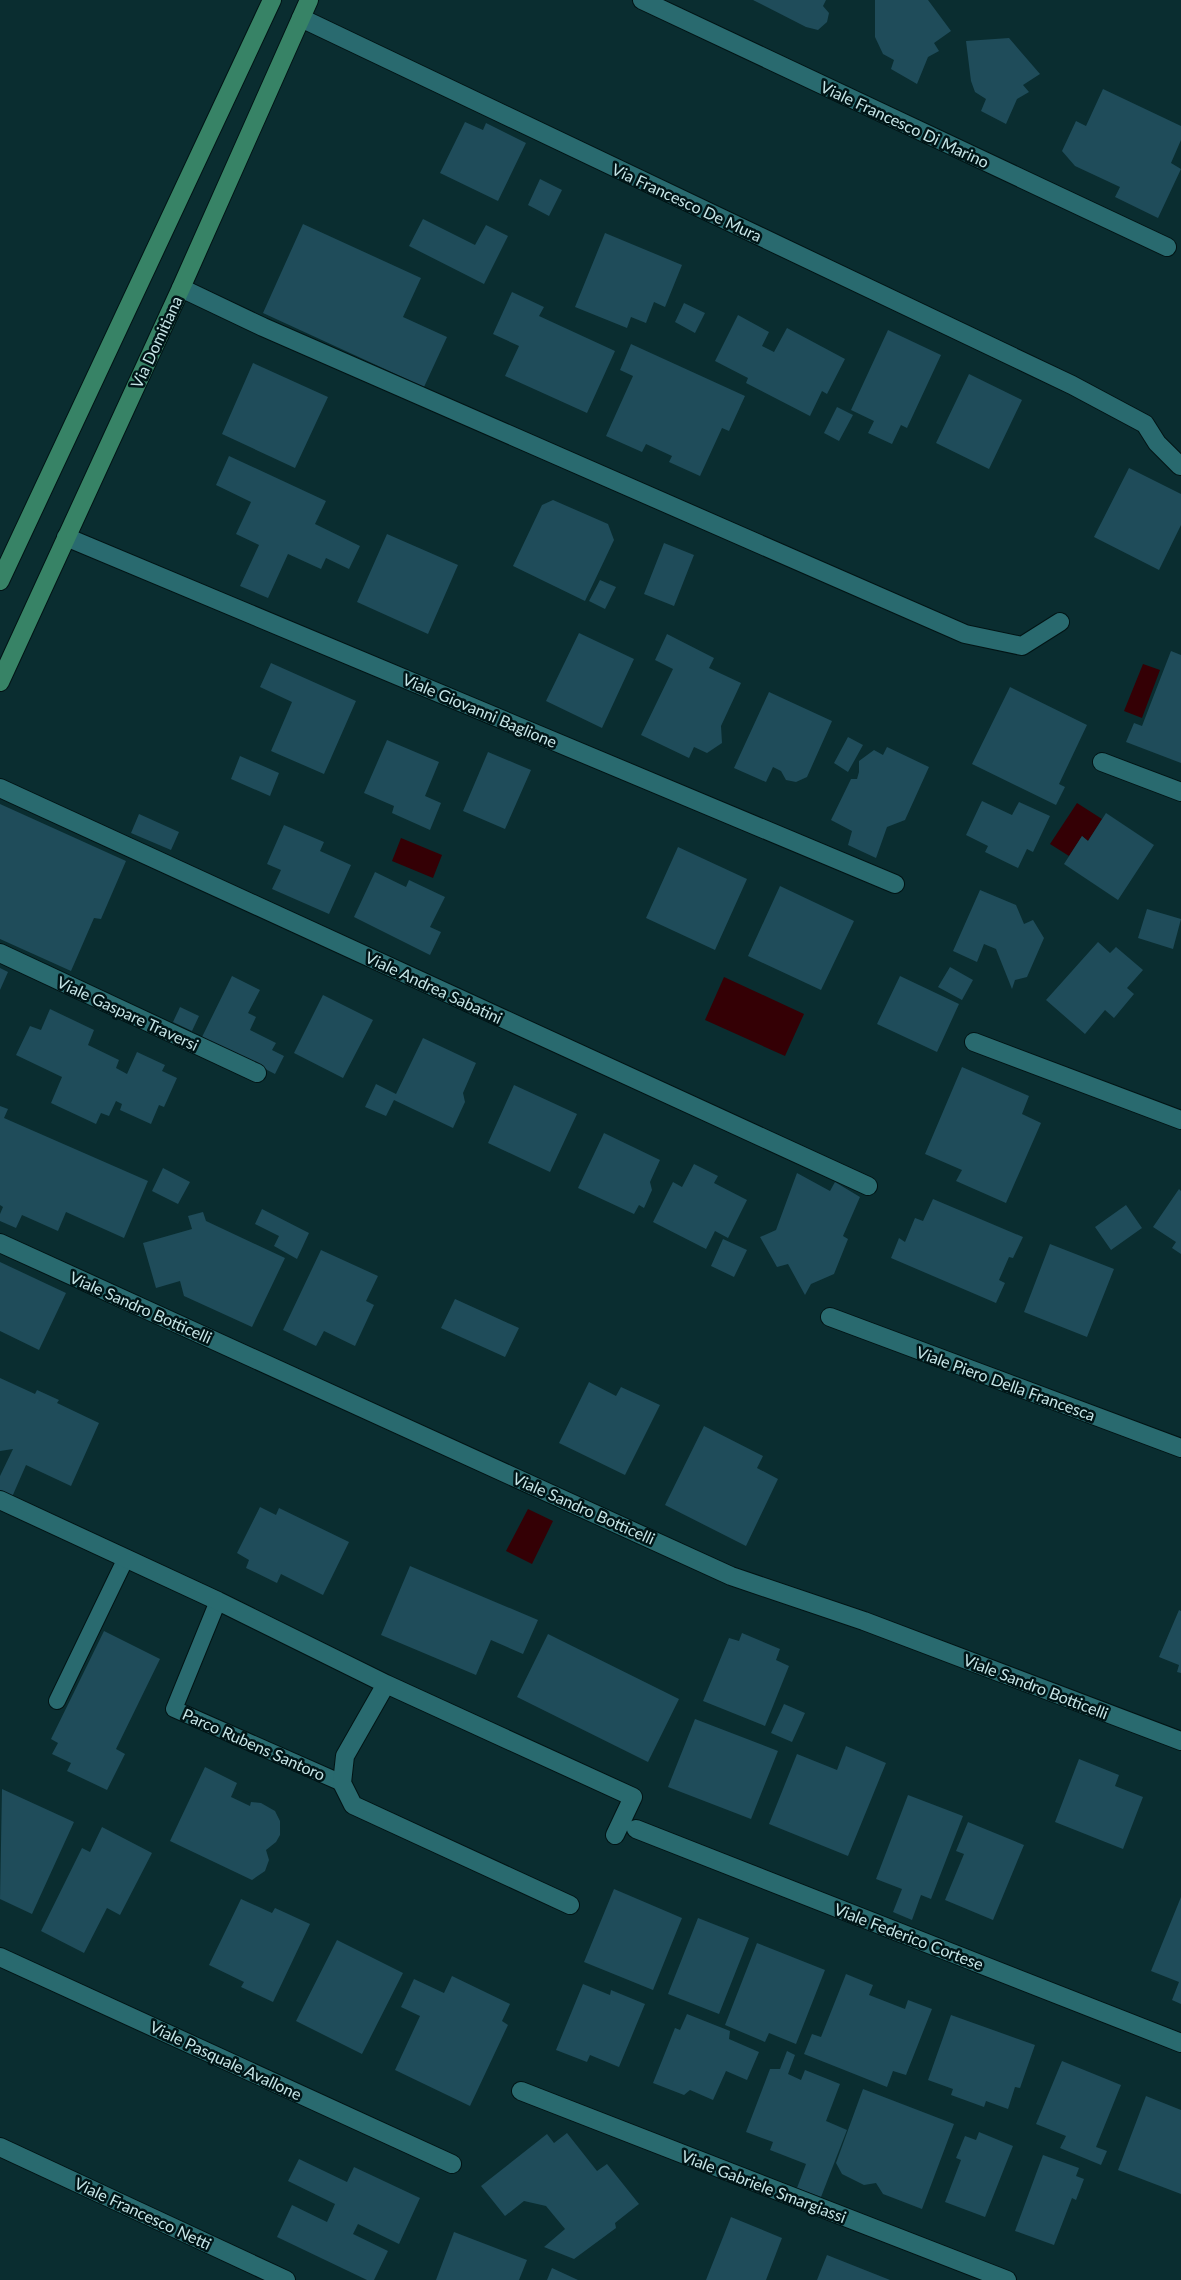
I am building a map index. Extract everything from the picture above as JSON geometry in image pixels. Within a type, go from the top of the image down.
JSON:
[{"type":"main road","points":[[0,581],[272,0]]},
{"type":"main road","name":"Via Domitiana","points":[[0,682],[181,288],[309,0]]},
{"type":"street","name":"Viale Francesco Di Marino","points":[[642,0],[1167,248]]},
{"type":"street","name":"Via Francesco De Mura","points":[[301,18],[1072,386],[1145,424],[1157,442],[1180,466]]},
{"type":"street","points":[[181,288],[263,327],[965,634],[1022,646],[1060,622]]},
{"type":"street","name":"Viale Giovanni Baglione","points":[[66,537],[895,884]]},
{"type":"street","points":[[1102,762],[1181,792]]},
{"type":"street","name":"Viale Andrea Sabatini","points":[[0,788],[868,1186]]},
{"type":"street","name":"Viale Gaspare Traversi","points":[[0,953],[256,1072]]},
{"type":"street","points":[[974,1042],[1181,1120]]},
{"type":"street","name":"Viale Sandro Botticelli","points":[[0,1243],[732,1576],[864,1621],[1181,1741]]},
{"type":"street","name":"Viale Piero Della Francesca","points":[[830,1317],[1181,1448]]},
{"type":"street","points":[[0,1500],[126,1557],[386,1684],[633,1797],[615,1835]]},
{"type":"street","name":"Parco Rubens Santoro","points":[[386,1684],[345,1756],[342,1783],[353,1805],[570,1905]]},
{"type":"street","name":"Viale Federico Cortese","points":[[636,1829],[1181,2043]]},
{"type":"street","name":"Viale Pasquale Avallone","points":[[0,1957],[452,2164]]},
{"type":"street","name":"Viale Gabriele Smargiassi","points":[[520,2091],[1007,2280]]},
{"type":"street","name":"Viale Francesco Netti","points":[[0,2147],[285,2280]]},
{"type":"lane","points":[[57,1701],[126,1557]]},
{"type":"lane","name":"Parco Rubens Santoro","points":[[218,1601],[174,1709],[342,1783]]},
{"type":"shaded area","points":[[1143,664],[1160,670],[1142,718],[1124,711]]},
{"type":"shaded area","points":[[1077,803],[1102,819],[1088,841],[1082,836],[1069,856],[1050,844]]},
{"type":"shaded area","points":[[401,838],[442,855],[433,878],[392,861]]},
{"type":"shaded area","points":[[724,977],[804,1014],[785,1056],[705,1020]]},
{"type":"shaded area","points":[[528,1509],[553,1521],[532,1564],[506,1551]]},
{"type":"building","points":[[753,0],[826,0],[823,6],[829,13],[827,22],[818,30],[806,27]]},
{"type":"building","points":[[875,0],[928,0],[951,31],[934,43],[939,51],[928,57],[917,84],[891,69],[894,60],[883,54],[875,37]]},
{"type":"building","points":[[1009,38],[1040,74],[1023,85],[1029,92],[1017,99],[1006,124],[981,111],[986,99],[975,92],[971,81],[966,41]]},
{"type":"building","points":[[1103,89],[1181,126],[1181,140],[1171,163],[1181,169],[1158,218],[1115,197],[1120,187],[1075,166],[1062,151],[1076,121],[1086,126]]},
{"type":"building","points":[[465,122],[483,130],[486,123],[526,143],[498,201],[440,173]]},
{"type":"building","points":[[540,179],[562,190],[549,216],[528,205]]},
{"type":"building","points":[[423,219],[475,245],[486,225],[508,236],[484,284],[409,246]]},
{"type":"building","points":[[303,224],[421,278],[403,317],[447,337],[424,387],[263,313]]},
{"type":"building","points":[[605,233],[682,265],[665,307],[654,302],[646,323],[631,317],[627,328],[575,307]]},
{"type":"building","points":[[512,292],[544,307],[539,316],[615,351],[587,413],[505,376],[519,346],[493,334]]},
{"type":"building","points":[[684,303],[705,313],[695,333],[675,322]]},
{"type":"building","points":[[738,315],[769,332],[762,346],[774,352],[787,328],[845,359],[827,394],[822,391],[810,416],[746,383],[748,378],[715,361]]},
{"type":"building","points":[[888,330],[941,355],[907,428],[901,425],[892,444],[868,433],[874,421],[851,410]]},
{"type":"building","points":[[631,344],[745,396],[729,431],[722,428],[700,476],[669,462],[672,456],[646,444],[642,452],[606,436],[633,376],[620,370]]},
{"type":"building","points":[[253,363],[328,397],[295,468],[222,434]]},
{"type":"building","points":[[969,374],[1022,400],[989,469],[936,443]]},
{"type":"building","points":[[837,407],[853,415],[839,441],[824,433]]},
{"type":"building","points":[[229,456],[326,501],[315,524],[360,546],[349,569],[326,558],[321,569],[288,554],[268,598],[240,586],[259,545],[236,534],[251,502],[216,485]]},
{"type":"building","points":[[1129,468],[1181,494],[1181,525],[1159,570],[1094,537]]},
{"type":"building","points":[[553,500],[608,524],[614,540],[585,601],[513,566],[542,505]]},
{"type":"building","points":[[387,534],[458,565],[428,634],[357,602]]},
{"type":"building","points":[[664,543],[694,555],[674,606],[644,594]]},
{"type":"building","points":[[600,580],[616,587],[605,609],[589,601]]},
{"type":"building","points":[[579,633],[634,659],[602,728],[546,701]]},
{"type":"building","points":[[667,634],[714,658],[709,668],[741,683],[721,726],[722,743],[707,753],[694,747],[689,758],[641,735],[673,669],[655,660]]},
{"type":"building","points":[[1171,651],[1181,655],[1181,763],[1126,742],[1134,723],[1142,726]]},
{"type":"building","points":[[271,663],[356,701],[324,774],[271,751],[292,702],[260,687]]},
{"type":"building","points":[[1010,687],[1087,725],[1059,784],[1065,787],[1056,805],[972,764]]},
{"type":"building","points":[[769,692],[832,721],[807,777],[796,782],[786,780],[781,771],[773,767],[766,782],[734,768]]},
{"type":"building","points":[[848,737],[863,745],[848,772],[834,763]]},
{"type":"building","points":[[387,740],[439,762],[425,796],[441,803],[430,830],[392,813],[394,806],[364,793]]},
{"type":"building","points":[[887,747],[929,767],[905,820],[887,827],[876,858],[848,845],[852,831],[831,820],[851,779],[857,779],[859,761],[874,750],[883,755]]},
{"type":"building","points":[[488,752],[531,770],[505,829],[463,811]]},
{"type":"building","points":[[240,756],[279,773],[270,796],[231,779]]},
{"type":"building","points":[[982,801],[1012,815],[1019,802],[1050,816],[1033,852],[1027,849],[1018,868],[985,852],[988,846],[966,835]]},
{"type":"building","points":[[0,804],[126,861],[101,919],[94,918],[71,971],[0,939]]},
{"type":"building","points":[[1106,813],[1154,845],[1118,900],[1064,864],[1082,836],[1088,841]]},
{"type":"building","points":[[139,814],[179,832],[171,850],[131,833]]},
{"type":"building","points":[[284,825],[324,842],[320,851],[351,865],[329,914],[272,889],[281,870],[267,864]]},
{"type":"building","points":[[678,847],[747,879],[715,950],[646,918]]},
{"type":"building","points":[[375,872],[406,887],[409,880],[445,897],[430,927],[441,932],[430,955],[354,917]]},
{"type":"building","points":[[780,886],[854,921],[821,990],[748,956]]},
{"type":"building","points":[[980,890],[1016,905],[1024,924],[1033,920],[1044,938],[1027,977],[1015,980],[1012,989],[996,949],[984,944],[977,962],[953,951]]},
{"type":"building","points":[[1147,909],[1181,919],[1173,949],[1138,938]]},
{"type":"building","points":[[1098,942],[1110,953],[1116,947],[1143,970],[1127,988],[1134,994],[1114,1018],[1105,1010],[1085,1034],[1046,1000]]},
{"type":"building","points":[[950,967],[973,980],[962,1000],[938,987]]},
{"type":"building","points":[[0,968],[8,972],[0,990]]},
{"type":"building","points":[[232,976],[260,990],[248,1013],[256,1017],[250,1030],[276,1043],[272,1050],[284,1056],[275,1074],[202,1037]]},
{"type":"building","points":[[900,976],[959,1004],[937,1052],[877,1024]]},
{"type":"building","points":[[323,995],[373,1020],[343,1078],[294,1053]]},
{"type":"building","points":[[180,1007],[199,1016],[192,1031],[173,1022]]},
{"type":"building","points":[[50,1009],[94,1030],[88,1045],[119,1060],[116,1068],[127,1074],[137,1052],[165,1065],[162,1071],[177,1078],[164,1107],[159,1105],[151,1124],[120,1110],[122,1104],[116,1101],[109,1116],[101,1113],[96,1124],[51,1103],[62,1077],[16,1055],[30,1026],[41,1030]]},
{"type":"building","points":[[423,1038],[476,1063],[463,1093],[465,1102],[453,1128],[394,1100],[386,1116],[365,1107],[376,1084],[396,1094]]},
{"type":"building","points":[[962,1067],[1029,1096],[1022,1114],[1041,1123],[1006,1203],[956,1181],[962,1170],[925,1154]]},
{"type":"building","points":[[514,1085],[577,1114],[550,1172],[488,1143]]},
{"type":"building","points":[[0,1106],[8,1109],[4,1118],[148,1181],[124,1238],[66,1212],[58,1231],[22,1215],[16,1228],[0,1221],[3,1207],[0,1205]]},
{"type":"building","points":[[604,1133],[660,1160],[650,1182],[652,1190],[644,1208],[639,1205],[634,1214],[578,1188]]},
{"type":"building","points":[[694,1164],[718,1176],[714,1183],[747,1200],[728,1238],[715,1231],[706,1249],[653,1222],[673,1182],[682,1187]]},
{"type":"building","points":[[163,1168],[190,1182],[178,1204],[152,1191]]},
{"type":"building","points":[[797,1173],[830,1191],[835,1182],[860,1197],[843,1236],[848,1239],[834,1274],[811,1284],[805,1295],[788,1264],[777,1267],[760,1237],[776,1230]]},
{"type":"building","points":[[1179,1189],[1181,1191],[1181,1254],[1172,1248],[1176,1242],[1153,1227]]},
{"type":"building","points":[[933,1199],[1023,1237],[1013,1258],[1009,1257],[999,1280],[1005,1283],[996,1303],[891,1258],[899,1238],[905,1242],[915,1218],[923,1221]]},
{"type":"building","points":[[1126,1205],[1142,1228],[1111,1250],[1095,1227]]},
{"type":"building","points":[[262,1209],[309,1233],[297,1259],[274,1246],[279,1236],[255,1224]]},
{"type":"building","points":[[203,1212],[206,1221],[285,1258],[252,1327],[184,1296],[180,1281],[156,1288],[143,1243],[192,1229],[188,1216]]},
{"type":"building","points":[[723,1239],[747,1250],[734,1277],[711,1266]]},
{"type":"building","points":[[1050,1244],[1114,1269],[1087,1337],[1024,1312]]},
{"type":"building","points":[[321,1250],[378,1276],[366,1301],[374,1305],[355,1346],[324,1331],[316,1346],[283,1330]]},
{"type":"building","points":[[0,1262],[66,1293],[39,1350],[0,1331]]},
{"type":"building","points":[[455,1299],[519,1328],[505,1357],[441,1328]]},
{"type":"building","points":[[0,1378],[35,1394],[37,1390],[59,1400],[57,1403],[99,1423],[71,1486],[26,1465],[12,1497],[0,1492],[0,1476],[13,1449],[0,1451]]},
{"type":"building","points":[[589,1382],[616,1396],[621,1387],[660,1405],[625,1475],[559,1443]]},
{"type":"building","points":[[704,1426],[763,1456],[757,1468],[778,1479],[746,1546],[665,1505]]},
{"type":"building","points":[[260,1507],[276,1515],[279,1508],[349,1542],[323,1595],[281,1574],[277,1583],[246,1568],[249,1560],[237,1553]]},
{"type":"building","points":[[410,1566],[538,1620],[523,1654],[491,1640],[476,1675],[381,1635]]},
{"type":"building","points":[[1179,1610],[1181,1611],[1181,1673],[1177,1672],[1179,1665],[1159,1657]]},
{"type":"building","points":[[104,1631],[160,1659],[116,1749],[125,1754],[107,1790],[67,1771],[71,1763],[52,1754],[58,1743],[51,1739]]},
{"type":"building","points":[[742,1633],[780,1649],[776,1660],[789,1666],[765,1726],[703,1701],[729,1638],[739,1641]]},
{"type":"building","points":[[548,1634],[679,1699],[648,1762],[517,1697]]},
{"type":"building","points":[[784,1704],[805,1713],[792,1742],[771,1733]]},
{"type":"building","points":[[695,1719],[778,1751],[751,1819],[668,1787]]},
{"type":"building","points":[[846,1746],[886,1763],[848,1856],[769,1824],[797,1754],[837,1770]]},
{"type":"building","points":[[1079,1759],[1119,1775],[1115,1786],[1143,1797],[1123,1849],[1055,1822]]},
{"type":"building","points":[[205,1767],[237,1783],[231,1797],[250,1806],[251,1802],[261,1803],[275,1811],[280,1821],[280,1835],[276,1842],[266,1850],[269,1860],[265,1871],[252,1880],[170,1841]]},
{"type":"building","points":[[2,1789],[74,1822],[32,1914],[0,1899]]},
{"type":"building","points":[[908,1795],[963,1816],[931,1899],[921,1895],[912,1920],[893,1912],[902,1889],[876,1879]]},
{"type":"building","points":[[968,1822],[1024,1845],[993,1920],[945,1900],[964,1854],[956,1851]]},
{"type":"building","points":[[102,1827],[152,1853],[120,1915],[107,1908],[84,1953],[41,1931],[82,1848],[90,1852]]},
{"type":"building","points":[[614,1889],[682,1918],[653,1990],[584,1962]]},
{"type":"building","points":[[1181,1897],[1181,2004],[1172,2000],[1179,1982],[1151,1971]]},
{"type":"building","points":[[241,1899],[272,1913],[275,1908],[310,1924],[273,2002],[241,1987],[244,1982],[209,1965]]},
{"type":"building","points":[[698,1918],[749,1938],[719,2014],[668,1994]]},
{"type":"building","points":[[337,1940],[403,1973],[362,2054],[296,2021]]},
{"type":"building","points":[[757,1943],[825,1970],[796,2044],[769,2033],[765,2042],[725,2025]]},
{"type":"building","points":[[846,1974],[873,1985],[869,1995],[905,2009],[908,2000],[932,2009],[906,2075],[893,2071],[887,2087],[804,2054],[812,2034],[821,2037]]},
{"type":"building","points":[[452,1976],[510,2004],[502,2021],[508,2025],[470,2106],[395,2070],[420,2016],[401,2007],[414,1979],[444,1993]]},
{"type":"building","points":[[583,1984],[610,1995],[611,1990],[645,2004],[619,2067],[590,2055],[587,2062],[556,2050]]},
{"type":"building","points":[[687,2014],[730,2031],[729,2039],[759,2052],[747,2080],[726,2071],[713,2100],[690,2090],[684,2095],[653,2083],[675,2028],[680,2030]]},
{"type":"building","points":[[951,2015],[1035,2045],[1020,2088],[1015,2087],[1008,2109],[986,2101],[984,2107],[951,2095],[953,2089],[928,2080]]},
{"type":"building","points":[[787,2051],[795,2055],[788,2074],[801,2080],[805,2070],[840,2084],[826,2121],[847,2130],[821,2197],[797,2188],[806,2164],[770,2150],[773,2142],[746,2132],[770,2069],[780,2069]]},
{"type":"building","points":[[1062,2061],[1121,2085],[1096,2147],[1107,2151],[1101,2165],[1060,2148],[1066,2136],[1036,2124]]},
{"type":"building","points":[[863,2089],[954,2124],[922,2209],[883,2194],[876,2183],[864,2185],[842,2174],[836,2163]]},
{"type":"building","points":[[1146,2096],[1181,2110],[1181,2194],[1118,2170]]},
{"type":"building","points":[[979,2132],[1013,2146],[985,2217],[945,2202],[961,2160],[956,2158],[965,2136],[976,2140]]},
{"type":"building","points":[[567,2133],[597,2171],[607,2164],[639,2204],[615,2223],[616,2228],[574,2259],[544,2247],[565,2229],[546,2206],[524,2201],[505,2216],[481,2186],[547,2134],[554,2143]]},
{"type":"building","points":[[1043,2155],[1079,2168],[1076,2176],[1084,2179],[1076,2200],[1072,2198],[1054,2245],[1015,2231]]},
{"type":"building","points":[[299,2159],[347,2182],[354,2167],[420,2198],[399,2244],[358,2224],[353,2234],[388,2251],[374,2280],[367,2280],[277,2237],[292,2205],[327,2222],[335,2204],[288,2181]]},
{"type":"building","points":[[731,2217],[782,2238],[766,2280],[706,2280]]},
{"type":"building","points":[[454,2232],[527,2260],[519,2280],[436,2280]]},
{"type":"building","points":[[827,2255],[890,2280],[817,2280]]},
{"type":"building","points":[[552,2268],[578,2280],[547,2280]]}]
